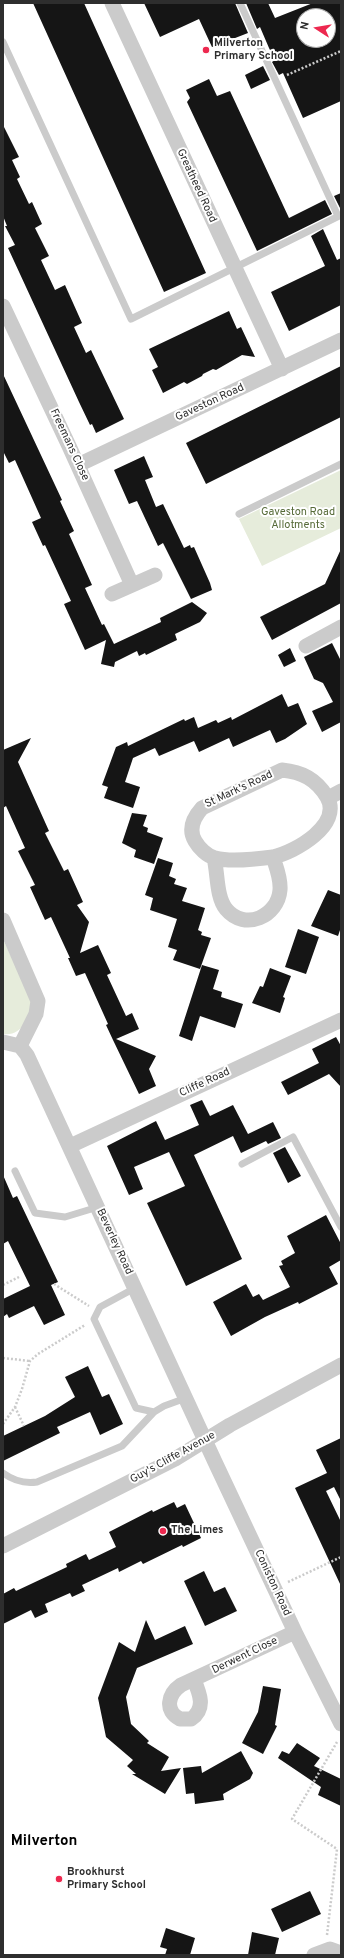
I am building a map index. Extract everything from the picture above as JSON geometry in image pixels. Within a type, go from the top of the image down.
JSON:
[{"type":"street","name":"Greatheed Road","points":[[112,3],[282,369]]},
{"type":"street","name":"Freemans Close","points":[[3,306],[78,465],[132,585]]},
{"type":"street","name":"Gaveston Road","points":[[78,465],[341,340]]},
{"type":"street","points":[[112,594],[155,575]]},
{"type":"street","points":[[306,646],[341,627]]},
{"type":"street","name":"St Mark's Road","points":[[214,858],[199,847],[192,833],[193,822],[197,814],[209,803],[282,770],[297,771],[308,777],[328,798]]},
{"type":"street","points":[[273,856],[280,883],[278,901],[271,911],[255,920],[239,919],[226,909],[220,894],[214,858],[234,860],[273,856],[295,848],[319,832],[327,822],[330,810],[328,798],[341,791]]},
{"type":"street","points":[[3,920],[38,1000],[36,1014],[20,1046],[3,1042]]},
{"type":"street","name":"Cliffe Road","points":[[70,1146],[341,1020]]},
{"type":"street","name":"Beverley Road","points":[[20,1046],[28,1055],[205,1440]]},
{"type":"street","name":"Guy's Cliffe Avenue","points":[[3,1546],[176,1459],[205,1440],[341,1365]]},
{"type":"street","name":"Coniston Road","points":[[205,1440],[295,1632],[341,1724]]},
{"type":"street","name":"Derwent Close","points":[[194,1680],[295,1632]]},
{"type":"street","points":[[314,1955],[330,1949],[341,1953]]},
{"type":"lane","points":[[3,42],[131,319],[340,216],[240,3]]},
{"type":"lane","points":[[239,514],[341,464]]},
{"type":"lane","points":[[242,1164],[293,1136],[341,1227]]},
{"type":"lane","points":[[15,1171],[35,1212],[65,1217],[98,1207]]},
{"type":"lane","points":[[135,1288],[105,1304],[97,1311],[94,1319],[136,1408],[154,1412]]},
{"type":"lane","points":[[3,1473],[19,1481],[28,1483],[37,1482],[122,1446],[154,1412],[164,1406],[186,1398]]},
{"type":"path","points":[[275,80],[341,51]]},
{"type":"path","points":[[3,1285],[19,1277]]},
{"type":"path","points":[[54,1284],[97,1311]]},
{"type":"path","points":[[3,1424],[15,1407],[30,1362],[38,1354],[94,1319]]},
{"type":"path","points":[[3,1358],[30,1362]]},
{"type":"path","points":[[15,1407],[24,1426]]},
{"type":"path","points":[[284,1584],[341,1557]]},
{"type":"path","points":[[326,1936],[337,1849],[292,1819],[337,1742]]},
{"type":"green space","name":"Gaveston Road Allotments","points":[[341,470],[341,528],[262,566],[239,519]]},
{"type":"green space","points":[[3,939],[31,1000],[28,1019],[20,1029],[9,1034],[3,1034]]},
{"type":"building","points":[[33,3],[84,3],[206,273],[164,292]]},
{"type":"building","points":[[144,3],[235,3],[248,33],[212,47],[199,19],[160,37]]},
{"type":"building","points":[[246,3],[268,3],[275,18],[296,10],[296,48],[336,48],[336,8],[300,8],[313,3],[341,3],[341,101],[303,118],[283,73],[279,75],[272,62],[275,60],[260,27],[257,29]]},
{"type":"building","points":[[263,66],[270,80],[251,89],[245,75]]},
{"type":"building","points":[[209,79],[217,96],[230,91],[289,218],[325,200],[332,214],[257,251],[187,102],[190,98],[186,90]]},
{"type":"building","points":[[3,125],[19,157],[12,160],[20,177],[17,179],[29,204],[32,202],[42,224],[35,228],[49,256],[41,260],[55,290],[65,285],[82,323],[74,327],[86,353],[91,350],[124,419],[96,433],[92,424],[90,425],[79,402],[8,248],[15,245],[5,226],[7,226],[3,216]]},
{"type":"building","points":[[341,193],[341,210],[334,196]]},
{"type":"building","points":[[323,229],[337,260],[341,258],[341,305],[289,331],[271,292],[325,266],[311,236]]},
{"type":"building","points":[[229,311],[237,329],[241,327],[255,357],[242,355],[216,370],[213,369],[203,374],[187,384],[184,382],[163,393],[152,370],[158,367],[149,349]]},
{"type":"building","points":[[341,366],[341,417],[206,484],[186,443]]},
{"type":"building","points":[[3,374],[62,500],[60,501],[74,531],[69,534],[92,585],[85,588],[102,625],[104,624],[114,644],[161,622],[160,618],[192,602],[207,613],[200,622],[175,634],[177,640],[146,655],[145,653],[139,656],[137,651],[115,662],[114,667],[101,664],[106,640],[85,650],[64,604],[71,601],[45,545],[43,546],[32,522],[41,518],[15,460],[9,463],[3,451]]},
{"type":"building","points":[[144,456],[153,477],[145,480],[156,507],[163,504],[184,548],[190,545],[191,548],[194,547],[210,583],[212,590],[191,599],[163,543],[158,546],[137,501],[129,504],[114,470]]},
{"type":"building","points":[[341,549],[341,603],[272,640],[260,617],[325,584]]},
{"type":"building","points":[[332,643],[341,661],[341,722],[322,732],[312,711],[333,702],[323,683],[314,679],[304,657]]},
{"type":"building","points":[[290,648],[296,661],[284,667],[278,655]]},
{"type":"building","points":[[282,694],[288,707],[298,703],[307,724],[285,739],[276,743],[270,730],[233,747],[229,738],[199,752],[194,741],[159,756],[155,748],[133,758],[125,782],[140,787],[133,808],[104,798],[108,787],[102,785],[116,747],[127,742],[128,746],[184,719],[185,721],[194,717],[198,728],[216,720],[218,723],[231,717],[232,720]]},
{"type":"building","points":[[31,738],[18,762],[49,831],[45,833],[64,871],[68,869],[83,902],[77,905],[89,922],[80,953],[98,945],[111,973],[107,975],[126,1016],[132,1013],[139,1029],[116,1039],[156,1056],[149,1069],[156,1086],[139,1094],[106,1025],[108,1024],[85,973],[76,976],[68,958],[70,958],[51,917],[45,920],[30,887],[35,885],[18,851],[25,848],[6,806],[3,808],[3,750]]},
{"type":"building","points":[[132,813],[147,815],[143,826],[148,828],[147,832],[163,838],[154,864],[134,857],[136,850],[122,843]]},
{"type":"building","points":[[158,858],[173,863],[169,876],[176,879],[174,884],[187,888],[182,901],[205,908],[198,930],[202,932],[201,935],[211,938],[200,969],[173,960],[177,950],[168,947],[177,919],[150,910],[153,898],[145,895]]},
{"type":"building","points":[[328,890],[341,895],[341,927],[338,936],[311,926]]},
{"type":"building","points":[[298,929],[319,937],[306,974],[285,967]]},
{"type":"building","points":[[202,965],[219,970],[213,989],[222,992],[221,997],[243,1004],[235,1028],[200,1016],[192,1041],[179,1036]]},
{"type":"building","points":[[270,968],[291,976],[283,997],[285,998],[280,1013],[252,1003],[260,986],[263,987]]},
{"type":"building","points":[[336,1037],[341,1046],[341,1087],[329,1074],[288,1095],[281,1082],[319,1063],[312,1049]]},
{"type":"building","points":[[202,1100],[210,1116],[233,1105],[248,1134],[273,1122],[281,1138],[268,1144],[266,1141],[241,1153],[233,1136],[194,1155],[242,1259],[186,1286],[147,1203],[185,1186],[169,1152],[134,1167],[143,1189],[129,1195],[107,1146],[156,1121],[165,1140],[199,1125],[190,1105]]},
{"type":"building","points":[[285,1147],[301,1176],[288,1183],[273,1153]]},
{"type":"building","points":[[3,1175],[13,1198],[17,1196],[58,1282],[51,1285],[65,1315],[44,1325],[34,1306],[9,1318],[7,1314],[3,1317],[3,1299],[30,1286],[8,1241],[3,1244]]},
{"type":"building","points":[[326,1215],[341,1244],[341,1260],[329,1267],[338,1284],[299,1304],[298,1302],[265,1317],[231,1336],[213,1302],[246,1284],[253,1297],[259,1294],[263,1300],[290,1287],[279,1266],[283,1265],[281,1261],[295,1253],[287,1236]]},
{"type":"building","points":[[88,1366],[102,1397],[109,1394],[123,1424],[100,1435],[90,1412],[57,1427],[60,1433],[3,1461],[3,1436],[45,1416],[75,1397],[65,1377]]},
{"type":"building","points":[[341,1438],[341,1501],[334,1487],[326,1491],[341,1522],[341,1586],[295,1488],[327,1473],[316,1450]]},
{"type":"building","points":[[174,1502],[177,1508],[185,1504],[201,1538],[183,1547],[182,1545],[143,1564],[141,1561],[119,1572],[118,1568],[82,1585],[85,1591],[72,1597],[70,1593],[45,1604],[48,1612],[35,1618],[31,1610],[3,1624],[3,1594],[14,1588],[16,1591],[67,1567],[66,1564],[86,1554],[89,1560],[116,1547],[109,1532],[152,1510],[153,1512]]},
{"type":"building","points":[[204,1571],[214,1592],[225,1587],[237,1611],[205,1626],[184,1581]]},
{"type":"building","points":[[146,1620],[155,1640],[185,1626],[193,1644],[137,1668],[126,1697],[131,1724],[149,1741],[147,1743],[169,1757],[161,1771],[181,1768],[165,1794],[132,1774],[136,1774],[127,1766],[133,1760],[106,1737],[98,1698],[119,1642],[135,1652]]},
{"type":"building","points":[[263,1686],[281,1689],[275,1725],[277,1726],[263,1754],[242,1743],[258,1712]]},
{"type":"building","points":[[297,1743],[320,1758],[314,1766],[341,1779],[341,1806],[318,1795],[321,1787],[278,1758],[282,1751],[289,1754]]},
{"type":"building","points":[[241,1751],[253,1773],[250,1779],[223,1794],[224,1800],[195,1804],[194,1793],[186,1794],[183,1768],[201,1766],[202,1773]]},
{"type":"building","points":[[310,1891],[321,1914],[282,1932],[271,1909]]},
{"type":"building","points":[[166,1928],[195,1938],[190,1955],[165,1955],[167,1949],[160,1947]]},
{"type":"building","points":[[252,1932],[279,1938],[275,1955],[248,1955]]},
{"type":"place","name":"Milverton Primary School","points":[[206,50]]},
{"type":"place","name":"The Limes","points":[[163,1531]]},
{"type":"place","name":"Brookhurst Primary School","points":[[59,1879]]},
{"type":"district","name":"Milverton","points":[[44,1842]]}]
